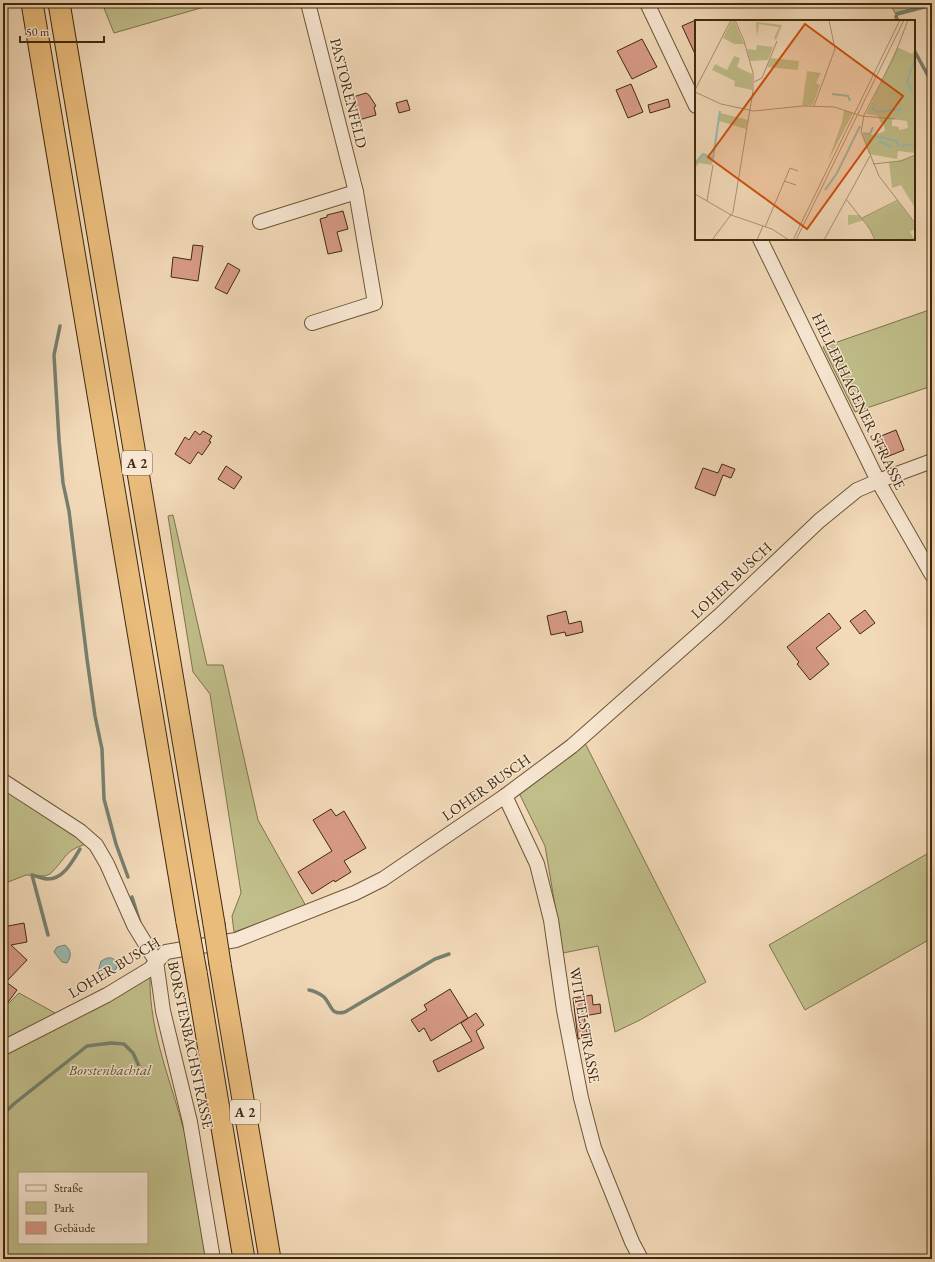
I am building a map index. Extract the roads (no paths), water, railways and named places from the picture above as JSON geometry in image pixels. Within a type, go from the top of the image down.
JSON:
[{"type":"highway","name":"A 2","points":[[32,3],[244,1259]]},
{"type":"highway","name":"A 2","points":[[59,3],[270,1259]]},
{"type":"street","name":"PASTORENFELD","points":[[308,3],[356,192],[375,303],[312,323]]},
{"type":"street","points":[[647,3],[695,104]]},
{"type":"street","points":[[260,222],[356,192]]},
{"type":"street","name":"HELLERHAGENER STRASSE","points":[[760,240],[878,481],[932,575]]},
{"type":"street","name":"LOHER BUSCH","points":[[3,1048],[107,995],[150,969],[166,952],[236,940],[355,894],[383,879],[505,796],[572,746],[601,722],[719,616],[819,521],[857,490],[932,462]]},
{"type":"street","name":"BORSTENBACHSTRASSE","points":[[3,781],[80,831],[96,845],[107,864],[134,925],[156,961],[163,1011],[190,1122],[213,1259]]},
{"type":"street","name":"WITTELSTRASSE","points":[[505,796],[537,864],[551,920],[564,1010],[579,1091],[594,1148],[632,1242],[641,1259]]},
{"type":"water","points":[[65,945],[69,949],[70,953],[70,958],[67,963],[62,962],[54,952],[57,947]]},
{"type":"water","points":[[107,958],[112,958],[118,963],[116,969],[109,975],[98,972],[101,961]]},
{"type":"waterway","points":[[898,20],[896,17],[897,14],[932,5]]},
{"type":"waterway","points":[[915,52],[932,83]]},
{"type":"waterway","points":[[60,326],[54,355],[63,483],[69,511],[95,716],[102,749],[104,799],[116,844],[128,877]]},
{"type":"waterway","points":[[48,935],[32,875],[44,879],[59,876],[71,863],[80,849]]},
{"type":"waterway","points":[[132,897],[140,923]]},
{"type":"waterway","points":[[309,990],[324,997],[334,1011],[340,1013],[345,1012],[435,959],[449,954]]},
{"type":"waterway","points":[[3,1114],[87,1046],[111,1043],[124,1044],[133,1053],[143,1075]]},
{"type":"park label","name":"Borstenbachtal","points":[[110,1069]]}]
